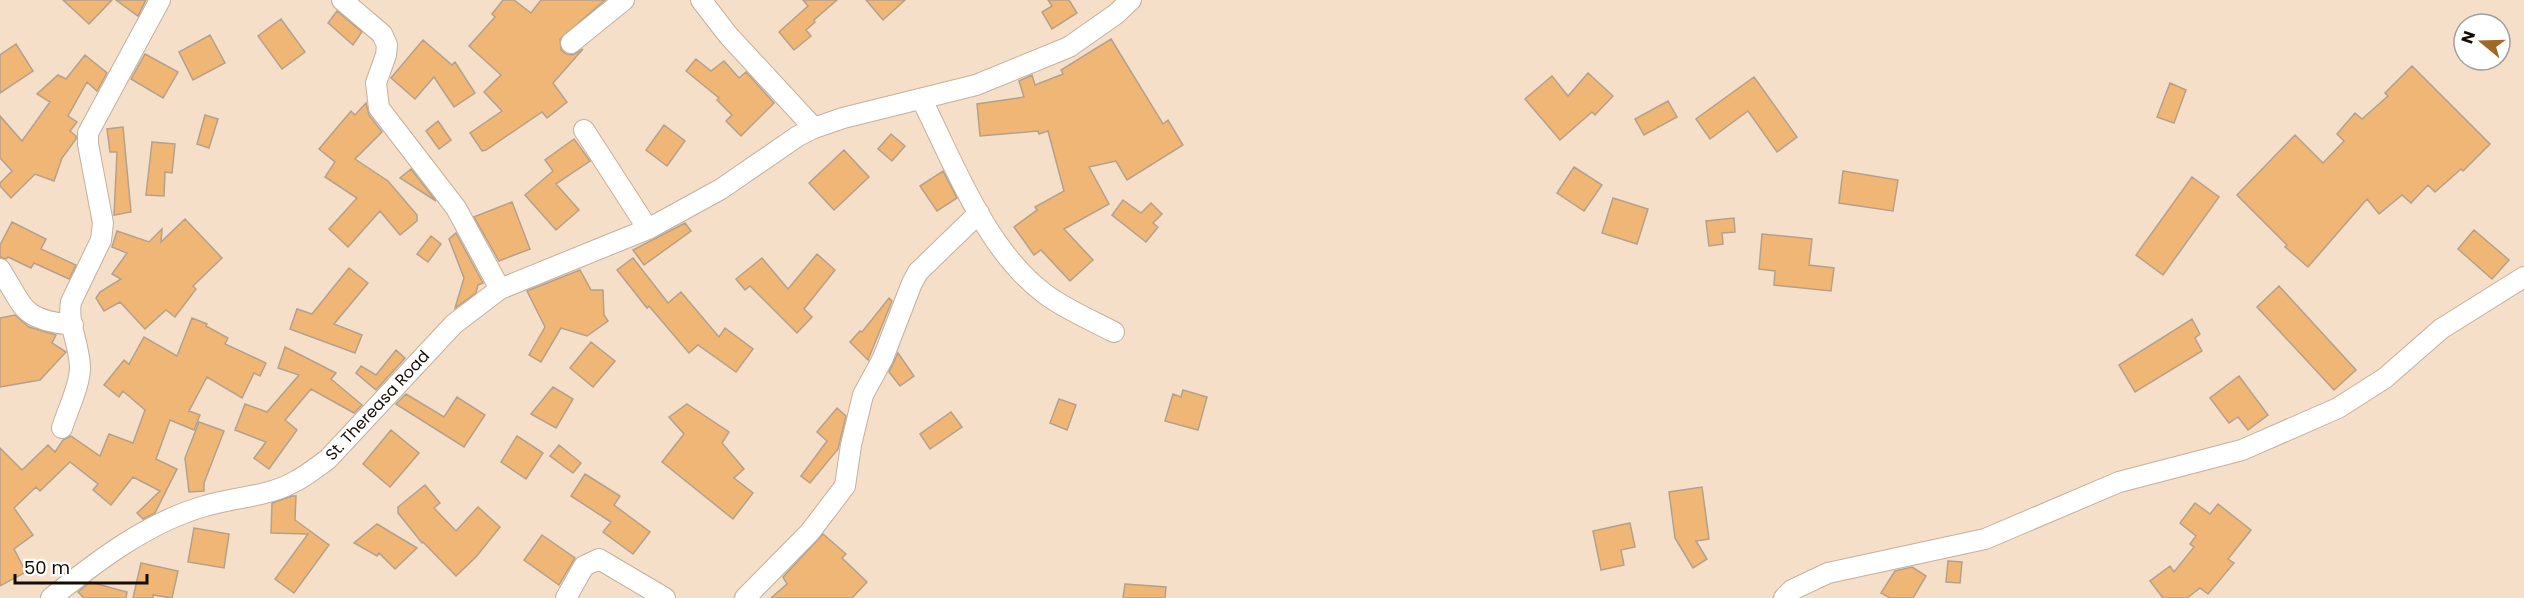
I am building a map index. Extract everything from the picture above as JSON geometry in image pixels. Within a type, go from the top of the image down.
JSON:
[{"type":"street","points":[[62,428],[80,371],[69,309],[101,240],[103,223],[88,144],[88,133],[160,0]]},
{"type":"street","points":[[342,0],[382,34],[387,45],[386,55],[376,83],[380,108],[456,208],[500,289]]},
{"type":"street","points":[[571,43],[624,0]]},
{"type":"street","points":[[701,0],[728,35],[814,128]]},
{"type":"street","name":"St. Thereasa Road","points":[[51,598],[94,563],[156,526],[204,506],[266,493],[293,483],[328,459],[454,324],[500,289],[648,229],[722,189],[798,136],[814,128],[843,118],[976,85],[1069,47],[1131,0]]},
{"type":"street","points":[[922,100],[979,213],[1012,263],[1025,278],[1046,295],[1114,332]]},
{"type":"street","points":[[584,129],[648,229]]},
{"type":"street","points":[[745,598],[810,532],[845,486],[851,445],[863,395],[884,358],[912,283],[918,272],[979,213]]},
{"type":"street","points":[[0,269],[27,312],[37,319],[73,325]]},
{"type":"street","points":[[1784,598],[1792,590],[1828,573],[1985,539],[2119,482],[2242,450],[2338,408],[2385,378],[2442,329],[2524,277]]},
{"type":"street","points":[[567,598],[584,566],[598,559],[665,598]]},
{"type":"building","points":[[63,0],[112,0],[89,24]]},
{"type":"building","points":[[116,0],[146,0],[138,16]]},
{"type":"building","points":[[503,0],[514,0],[531,13],[541,0],[605,0],[560,39],[561,50],[566,54],[573,55],[583,49],[553,83],[567,102],[547,118],[542,112],[482,151],[470,133],[502,111],[484,92],[501,75],[469,46],[495,17],[492,14]]},
{"type":"building","points":[[803,0],[837,0],[814,20],[815,22],[806,30],[811,36],[794,50],[779,32],[808,6]]},
{"type":"building","points":[[866,0],[905,0],[883,20]]},
{"type":"building","points":[[1048,0],[1069,0],[1077,13],[1052,29],[1042,12],[1052,6]]},
{"type":"building","points":[[337,11],[362,32],[353,45],[328,23]]},
{"type":"building","points":[[281,19],[305,52],[282,69],[258,36]]},
{"type":"building","points":[[210,35],[225,63],[193,80],[179,52]]},
{"type":"building","points":[[1111,39],[1163,124],[1168,120],[1183,145],[1127,180],[1116,161],[1089,167],[1109,204],[1064,229],[1093,260],[1070,281],[1041,250],[1034,255],[1014,227],[1037,210],[1035,207],[1064,191],[1048,131],[1039,134],[1038,131],[980,136],[977,104],[1024,97],[1019,81],[1032,75],[1035,85],[1063,74],[1061,70]]},
{"type":"building","points":[[423,40],[452,65],[455,62],[475,93],[454,107],[434,77],[415,99],[391,78]]},
{"type":"building","points":[[16,44],[33,71],[0,93],[0,55]]},
{"type":"building","points":[[145,54],[178,72],[163,98],[131,79]]},
{"type":"building","points":[[85,55],[107,73],[97,91],[87,82],[68,116],[77,122],[70,131],[76,139],[62,158],[54,181],[35,174],[11,198],[0,186],[0,183],[12,171],[0,158],[0,116],[22,141],[50,102],[37,94],[58,75],[66,79]]},
{"type":"building","points":[[696,59],[711,71],[724,61],[739,78],[746,72],[774,103],[741,136],[726,121],[732,115],[717,100],[719,98],[686,71]]},
{"type":"building","points":[[2412,66],[2490,144],[2463,171],[2461,169],[2435,192],[2428,185],[2411,203],[2402,195],[2379,214],[2367,199],[2308,267],[2285,247],[2287,245],[2237,195],[2295,135],[2323,163],[2344,141],[2337,134],[2355,113],[2362,119],[2388,96],[2385,93]]},
{"type":"building","points":[[1588,73],[1613,96],[1595,115],[1592,112],[1560,140],[1525,99],[1552,76],[1568,96]]},
{"type":"building","points":[[1754,77],[1797,137],[1777,152],[1748,111],[1710,139],[1696,119]]},
{"type":"building","points":[[2170,83],[2186,90],[2174,123],[2157,117]]},
{"type":"building","points":[[1668,101],[1677,117],[1644,135],[1635,119]]},
{"type":"building","points":[[366,103],[369,115],[382,132],[355,159],[388,181],[417,215],[417,221],[400,235],[380,211],[348,247],[329,229],[357,198],[325,177],[335,162],[319,149],[351,111],[355,115]]},
{"type":"building","points":[[205,115],[218,119],[209,148],[197,144]]},
{"type":"building","points":[[438,121],[451,140],[439,149],[426,131]]},
{"type":"building","points":[[664,125],[685,141],[667,166],[646,150]]},
{"type":"building","points":[[123,127],[131,212],[114,215],[117,152],[110,152],[107,129]]},
{"type":"building","points":[[891,134],[905,146],[892,161],[878,149]]},
{"type":"building","points":[[574,139],[590,161],[556,184],[579,210],[556,230],[525,195],[553,171],[545,160]]},
{"type":"building","points":[[152,142],[175,144],[172,173],[165,172],[164,196],[146,195]]},
{"type":"building","points":[[844,150],[869,177],[834,210],[809,183]]},
{"type":"building","points":[[1574,167],[1602,185],[1584,211],[1557,193]]},
{"type":"building","points":[[411,169],[436,201],[400,178]]},
{"type":"building","points":[[943,171],[957,198],[937,211],[920,186]]},
{"type":"building","points":[[1843,171],[1898,180],[1893,211],[1839,203]]},
{"type":"building","points":[[2192,177],[2219,197],[2163,275],[2136,255]]},
{"type":"building","points":[[1613,198],[1648,209],[1637,244],[1602,233]]},
{"type":"building","points":[[1123,200],[1141,213],[1151,203],[1162,214],[1153,223],[1158,227],[1146,242],[1112,215]]},
{"type":"building","points":[[512,202],[530,249],[499,261],[474,217]]},
{"type":"building","points":[[1734,218],[1735,232],[1722,233],[1723,244],[1709,246],[1706,221]]},
{"type":"building","points":[[185,219],[222,258],[193,286],[196,289],[175,317],[166,310],[145,329],[120,302],[104,311],[96,298],[100,292],[121,279],[112,274],[127,253],[112,247],[117,231],[149,242],[162,229],[161,242]]},
{"type":"building","points":[[12,222],[46,239],[41,249],[76,265],[69,279],[34,263],[31,268],[8,257],[6,259],[0,257],[0,245]]},
{"type":"building","points":[[685,223],[691,231],[644,265],[633,250]]},
{"type":"building","points":[[2474,230],[2509,260],[2492,279],[2458,249]]},
{"type":"building","points":[[456,233],[483,283],[478,285],[476,293],[455,308],[464,278],[449,239]]},
{"type":"building","points":[[1762,234],[1812,239],[1809,265],[1834,268],[1831,291],[1774,285],[1775,271],[1759,269]]},
{"type":"building","points":[[431,236],[441,244],[428,262],[417,254]]},
{"type":"building","points":[[817,254],[835,270],[804,309],[812,317],[797,333],[750,286],[745,290],[736,279],[762,258],[788,289]]},
{"type":"building","points":[[633,258],[668,303],[681,292],[719,337],[725,328],[753,349],[736,372],[698,345],[689,353],[649,306],[647,308],[617,270]]},
{"type":"building","points":[[349,268],[368,283],[334,324],[362,335],[355,353],[290,329],[297,309],[312,314]]},
{"type":"building","points":[[580,270],[591,290],[603,290],[604,315],[608,321],[587,336],[561,328],[541,362],[529,355],[545,327],[527,291]]},
{"type":"building","points":[[2279,286],[2356,370],[2334,390],[2257,307]]},
{"type":"building","points":[[889,298],[892,301],[868,360],[850,342],[860,331],[862,332]]},
{"type":"building","points":[[15,315],[29,327],[56,335],[52,343],[66,352],[40,380],[0,387],[0,318]]},
{"type":"building","points":[[192,318],[207,324],[206,326],[228,338],[225,344],[266,363],[260,376],[254,373],[242,398],[207,377],[189,411],[200,415],[194,430],[170,420],[156,459],[177,469],[155,513],[143,519],[137,513],[160,491],[133,477],[111,505],[93,490],[98,484],[70,462],[40,491],[36,487],[14,508],[33,535],[14,549],[26,572],[0,586],[0,448],[22,470],[48,445],[55,452],[63,440],[71,436],[100,456],[109,434],[133,443],[145,410],[123,391],[119,397],[104,385],[124,360],[129,364],[144,337],[177,356]]},
{"type":"building","points":[[2192,319],[2200,334],[2195,338],[2202,351],[2135,392],[2119,365]]},
{"type":"building","points":[[591,342],[615,361],[593,387],[570,368]]},
{"type":"building","points":[[285,347],[336,373],[331,379],[362,405],[354,413],[311,389],[285,420],[297,430],[269,469],[254,458],[266,442],[235,430],[245,404],[267,412],[299,375],[278,368]]},
{"type":"building","points":[[396,350],[405,358],[376,390],[356,373],[361,366],[376,375]]},
{"type":"building","points":[[898,353],[914,376],[900,386],[889,372]]},
{"type":"building","points":[[2239,376],[2268,415],[2248,430],[2238,417],[2229,423],[2210,398]]},
{"type":"building","points":[[553,387],[573,399],[556,428],[531,414]]},
{"type":"building","points":[[1183,390],[1207,397],[1198,430],[1165,421],[1173,394],[1181,397]]},
{"type":"building","points":[[406,394],[444,417],[457,397],[485,415],[464,447],[396,404]]},
{"type":"building","points":[[1059,399],[1076,405],[1067,430],[1050,423]]},
{"type":"building","points":[[687,404],[729,432],[722,443],[744,469],[734,478],[753,493],[733,519],[662,462],[684,434],[669,417]]},
{"type":"building","points":[[837,408],[846,416],[838,449],[810,483],[801,476],[827,441],[817,432]]},
{"type":"building","points":[[951,412],[962,427],[930,449],[920,434]]},
{"type":"building","points":[[199,422],[224,431],[204,483],[204,491],[189,492],[185,458]]},
{"type":"building","points":[[391,430],[419,453],[390,487],[363,464]]},
{"type":"building","points":[[517,436],[543,453],[526,479],[501,462]]},
{"type":"building","points":[[559,445],[581,463],[573,473],[550,456]]},
{"type":"building","points":[[585,474],[620,496],[614,505],[650,532],[633,554],[603,532],[611,522],[571,496]]},
{"type":"building","points":[[425,485],[440,503],[434,508],[456,531],[478,507],[500,527],[476,557],[456,576],[422,543],[398,513],[398,507]]},
{"type":"building","points":[[1702,487],[1709,539],[1696,541],[1707,559],[1693,568],[1675,538],[1669,492]]},
{"type":"building","points":[[296,496],[295,520],[329,545],[294,593],[275,579],[308,534],[271,533],[272,503]]},
{"type":"building","points":[[2195,503],[2210,514],[2218,504],[2251,530],[2228,559],[2234,563],[2208,594],[2200,588],[2187,598],[2163,598],[2150,581],[2170,566],[2174,572],[2194,547],[2190,544],[2196,536],[2180,523]]},
{"type":"building","points":[[1630,523],[1635,547],[1621,550],[1624,565],[1601,570],[1593,531]]},
{"type":"building","points":[[377,524],[417,548],[395,569],[379,553],[377,556],[354,543]]},
{"type":"building","points":[[194,528],[229,534],[224,568],[188,562]]},
{"type":"building","points":[[823,534],[846,554],[842,558],[867,582],[852,598],[771,598],[787,584],[783,577]]},
{"type":"building","points":[[542,535],[575,558],[559,585],[524,560]]},
{"type":"building","points":[[1948,561],[1962,562],[1960,583],[1946,582]]},
{"type":"building","points":[[141,563],[178,571],[172,598],[153,595],[153,598],[133,598]]},
{"type":"building","points":[[1912,567],[1926,576],[1913,598],[1890,598],[1881,593],[1895,571]]},
{"type":"building","points":[[90,582],[127,592],[126,598],[84,598],[78,592]]},
{"type":"building","points":[[1125,584],[1166,587],[1165,598],[1123,598]]}]
